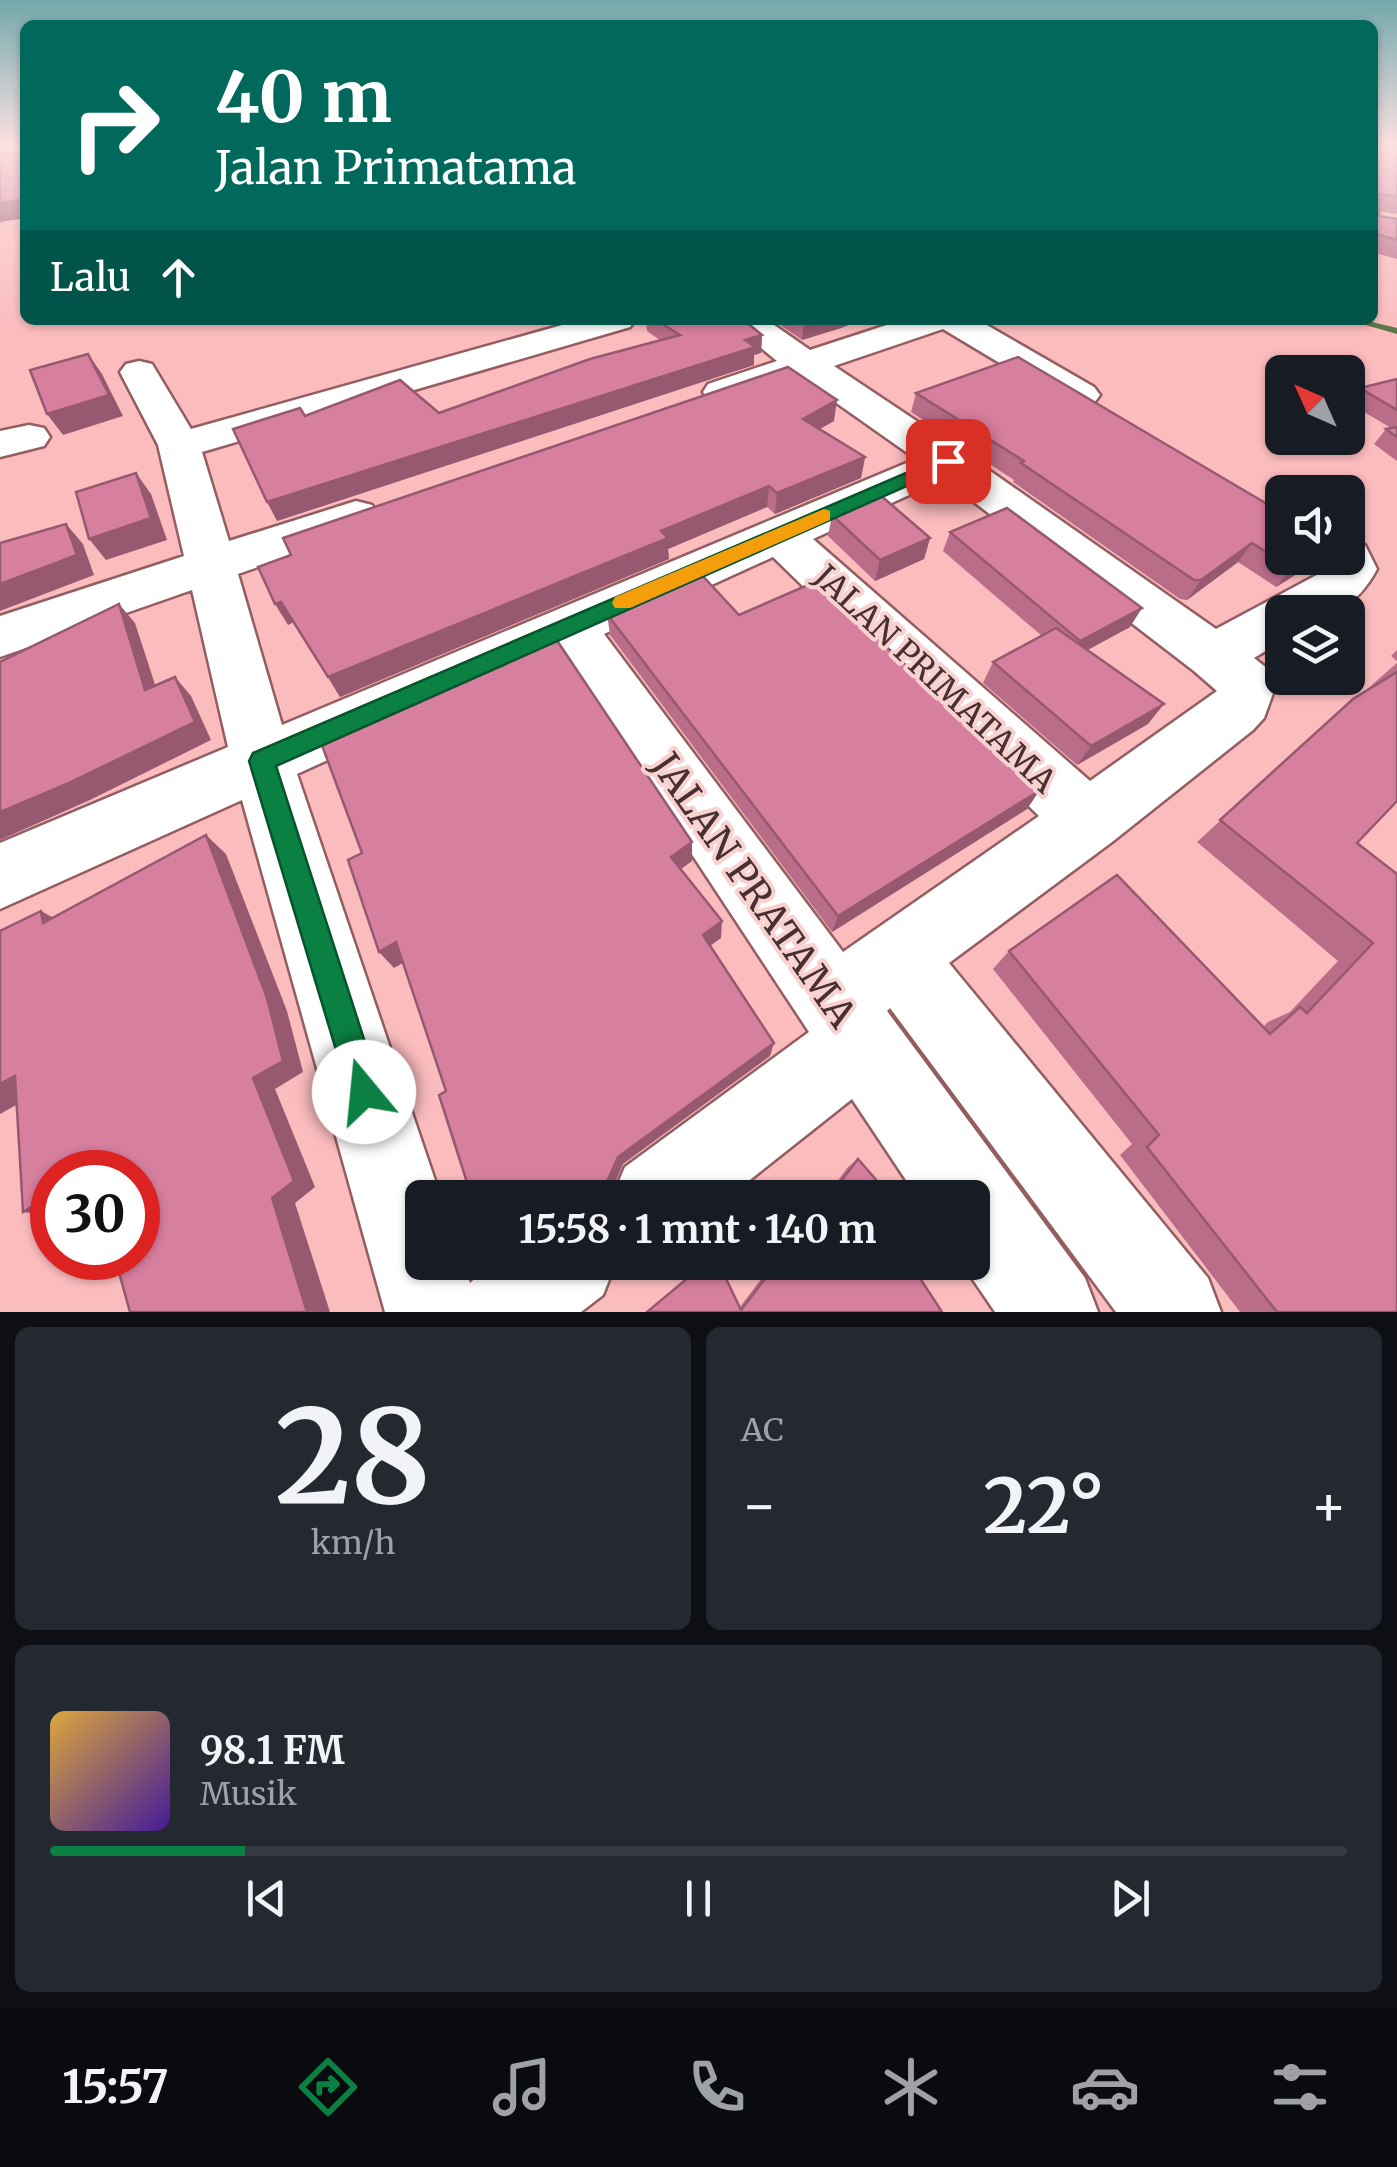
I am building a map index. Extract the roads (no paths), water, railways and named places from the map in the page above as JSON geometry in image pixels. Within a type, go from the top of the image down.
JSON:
[{"type":"street","points":[[179,445],[600,325]]},
{"type":"street","points":[[751,325],[948,461],[1245,679],[1249,692],[1244,702],[1089,821]]},
{"type":"street","points":[[676,408],[921,325]]},
{"type":"street","points":[[961,325],[1118,418]]},
{"type":"street","points":[[139,372],[179,445],[262,761],[432,1312]]},
{"type":"street","points":[[0,876],[948,461]]},
{"type":"street","points":[[0,637],[397,502]]},
{"type":"street","name":"JALAN PRIMATAMA","points":[[779,534],[1089,821],[864,1001]]},
{"type":"street","points":[[1323,595],[1344,584],[1349,575]]},
{"type":"street","name":"JALAN PRATAMA","points":[[569,626],[864,1001],[1174,1312]]},
{"type":"street","points":[[1213,656],[1265,627]]},
{"type":"street","points":[[864,1001],[961,1180]]},
{"type":"street","name":"JALAN PRATAMA","points":[[675,1180],[864,1001]]},
{"type":"street","points":[[990,1226],[1051,1312]]},
{"type":"street","points":[[505,1312],[547,1280]]},
{"type":"waterway","points":[[1373,325],[1397,331]]}]
